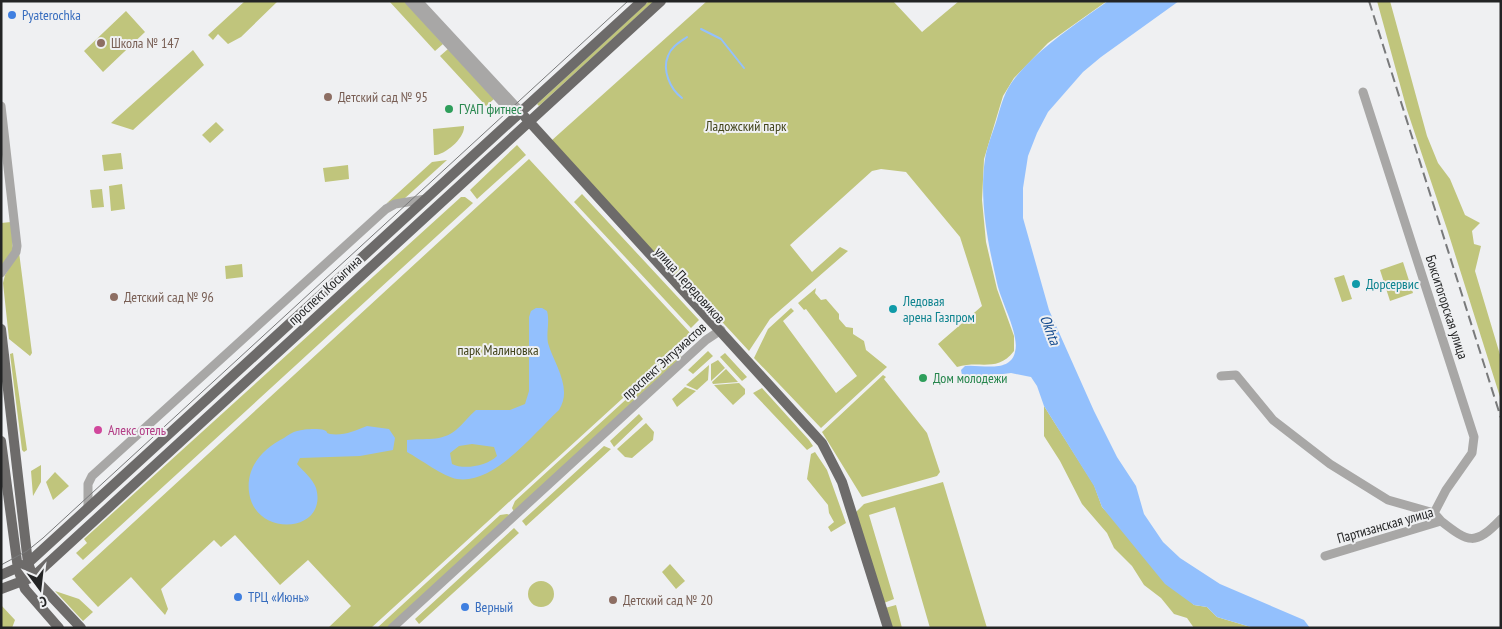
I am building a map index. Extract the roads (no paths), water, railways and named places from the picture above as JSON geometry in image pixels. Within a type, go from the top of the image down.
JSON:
[{"type":"main road","name":"проспект Косыгина","points":[[1,576],[18,569],[28,562],[642,1]]},
{"type":"main road","name":"проспект Косыгина","points":[[1,589],[33,576],[661,1]]},
{"type":"main road","name":"улица Передовиков","points":[[518,115],[718,333],[811,438],[821,452],[839,490],[882,628]]},
{"type":"main road","points":[[1,329],[28,562],[33,576],[80,628]]},
{"type":"main road","name":"улица Передовиков","points":[[718,333],[816,435],[826,449],[848,498],[888,628]]},
{"type":"main road","points":[[1,441],[18,569],[30,596],[59,628]]},
{"type":"street","name":"улица Передовиков","points":[[409,1],[518,115]]},
{"type":"street","name":"улица Передовиков","points":[[418,1],[518,115]]},
{"type":"street","name":"Бокситогорская улица","points":[[1363,92],[1474,437],[1472,453],[1446,490],[1434,513]]},
{"type":"street","points":[[1,106],[17,246],[16,252],[1,273]]},
{"type":"street","points":[[88,506],[88,484],[92,476],[372,220],[390,206],[426,199]]},
{"type":"street","name":"проспект Энтузиастов","points":[[392,628],[718,333]]},
{"type":"street","name":"проспект Энтузиастов","points":[[400,628],[718,333]]},
{"type":"street","points":[[1221,376],[1236,375],[1273,420],[1330,464],[1388,500],[1434,513],[1441,521]]},
{"type":"street","name":"Партизанская улица","points":[[1325,556],[1441,521],[1459,535],[1467,539],[1476,539],[1486,534],[1501,519]]},
{"type":"water","name":"Okhta","points":[[1108,1],[1179,1],[1083,72],[1048,112],[1037,133],[1028,156],[1023,188],[1023,218],[1049,310],[1094,411],[1117,457],[1136,486],[1144,514],[1163,542],[1180,558],[1220,584],[1304,620],[1310,628],[1254,628],[1217,617],[1207,607],[1194,605],[1165,584],[1102,507],[1094,486],[1044,406],[1037,386],[1031,377],[1011,373],[981,377],[962,375],[961,370],[965,366],[1001,366],[1012,359],[1015,352],[1015,337],[999,291],[990,253],[985,222],[983,190],[986,154],[1004,98],[1015,78],[1036,56],[1059,36]]},
{"type":"water","points":[[536,308],[542,308],[547,311],[548,343],[561,376],[564,393],[563,402],[559,410],[525,444],[499,466],[471,479],[452,478],[407,452],[407,440],[433,439],[451,434],[476,410],[510,410],[525,404],[529,391],[529,317],[531,311]],"holes":[[[472,444],[494,447],[497,456],[482,465],[463,467],[452,464],[450,453],[459,446]]]},
{"type":"water","points":[[367,426],[389,429],[395,438],[393,450],[360,456],[300,458],[297,464],[310,478],[316,488],[317,503],[312,514],[302,521],[290,524],[276,523],[264,518],[254,507],[249,492],[250,474],[253,466],[269,447],[295,431],[318,429],[330,434],[344,434]]},
{"type":"waterway","points":[[701,29],[721,39],[744,68]]},
{"type":"waterway","points":[[682,98],[674,90],[668,79],[666,61],[671,50],[687,37]]},
{"type":"tram line","points":[[1,565],[27,551],[43,538],[628,1]]},
{"type":"railway","points":[[1369,1],[1501,418]]},
{"type":"place","name":"Pyaterochka","points":[[12,15]]},
{"type":"place","name":"Школа № 147","points":[[101,43]]},
{"type":"place","name":"Детский сад № 95","points":[[328,97]]},
{"type":"place","name":"ГУАП фитнес","points":[[449,109]]},
{"type":"place","name":"Дорсервис","points":[[1356,284]]},
{"type":"place","name":"Детский сад № 96","points":[[114,297]]},
{"type":"place","name":"Ледовая арена Газпром","points":[[893,309]]},
{"type":"place","name":"Дом молодежи","points":[[923,378]]},
{"type":"place","name":"Алекс отель","points":[[98,430]]},
{"type":"place","name":"ТРЦ «Июнь»","points":[[238,597]]},
{"type":"place","name":"Детский сад № 20","points":[[613,600]]},
{"type":"place","name":"Верный","points":[[465,607]]},
{"type":"park label","name":"Ладожский парк","points":[[746,126]]},
{"type":"park label","name":"парк Малиновка","points":[[498,350]]}]
